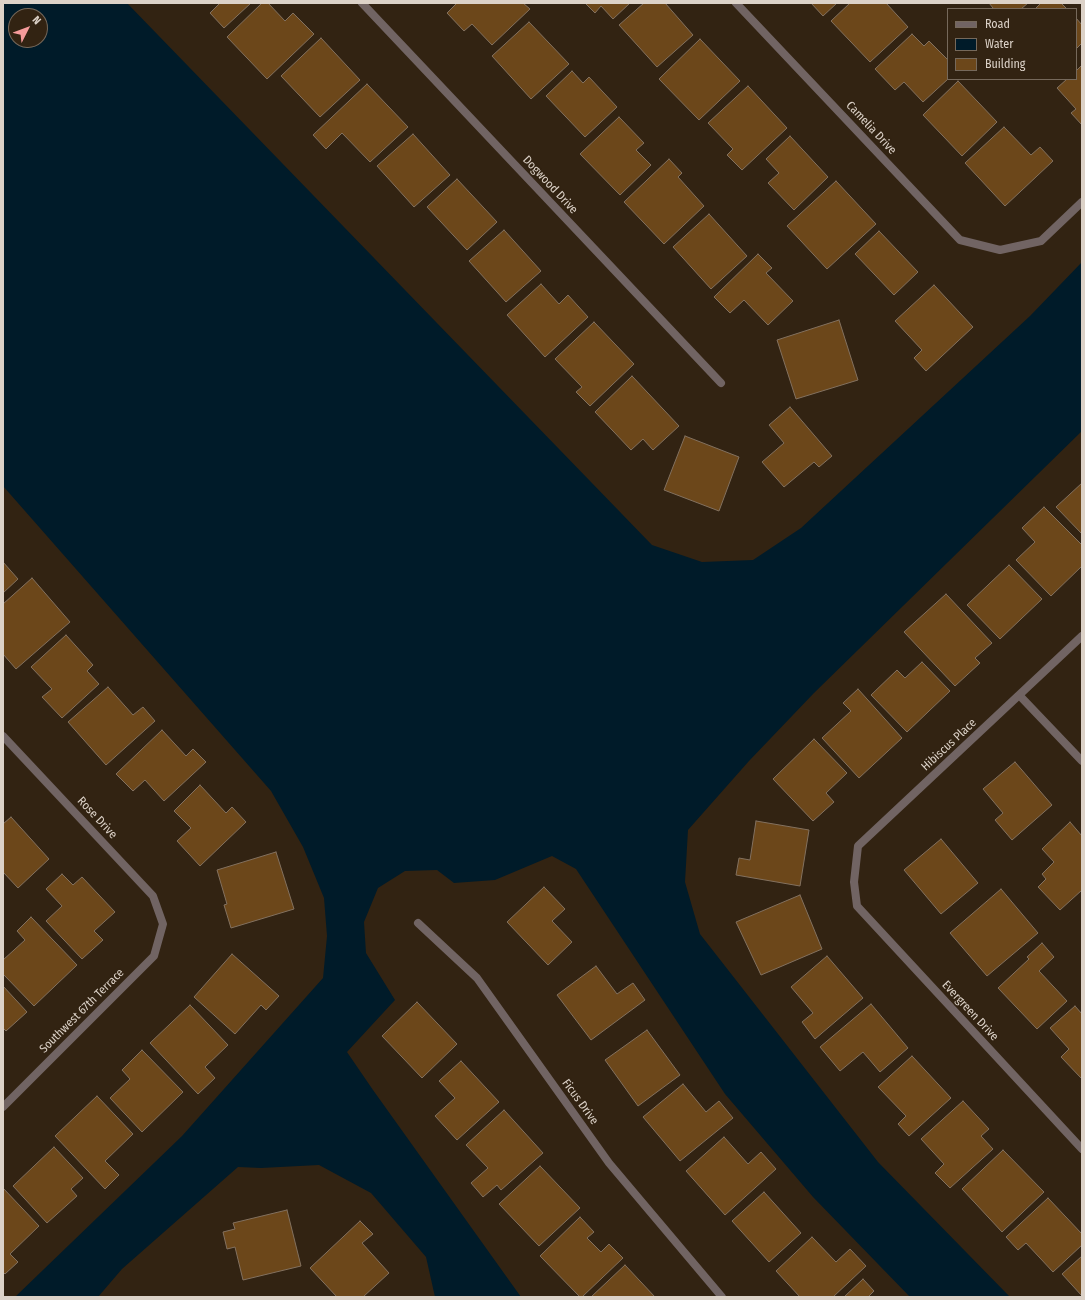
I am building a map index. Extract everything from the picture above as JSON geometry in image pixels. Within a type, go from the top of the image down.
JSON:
[{"type":"street","name":"Dogwood Drive","points":[[362,3],[720,384]]},
{"type":"street","name":"Camelia Drive","points":[[736,3],[960,240],[1000,250],[1040,241],[1082,202]]},
{"type":"street","name":"Hibiscus Place","points":[[854,882],[858,846],[1020,696],[1082,636]]},
{"type":"street","points":[[1020,696],[1082,761]]},
{"type":"street","name":"Rose Drive","points":[[3,736],[153,896],[163,924]]},
{"type":"street","name":"Evergreen Drive","points":[[854,882],[857,906],[1082,1149]]},
{"type":"street","name":"Ficus Drive","points":[[418,923],[477,978],[609,1162],[722,1297]]},
{"type":"street","name":"Southwest 67th Terrace","points":[[3,1107],[154,956],[163,924]]},
{"type":"water","points":[[3,3],[127,3],[652,545],[702,562],[753,560],[801,528],[1030,316],[1082,262],[1082,431],[814,693],[749,761],[688,830],[685,882],[700,934],[878,1162],[1010,1297],[910,1297],[813,1197],[725,1094],[576,869],[552,856],[495,880],[454,883],[437,870],[405,871],[378,888],[364,922],[366,953],[395,1000],[347,1052],[521,1297],[435,1297],[426,1257],[371,1193],[319,1165],[261,1168],[238,1167],[122,1269],[98,1297],[15,1297],[182,1136],[323,978],[327,936],[324,898],[303,847],[271,791],[3,486]]},
{"type":"building","points":[[220,3],[251,3],[224,28],[210,13]]},
{"type":"building","points":[[262,3],[268,3],[285,21],[293,13],[314,34],[267,79],[227,37]]},
{"type":"building","points":[[457,3],[523,3],[530,9],[492,45],[472,24],[464,31],[447,13]]},
{"type":"building","points":[[585,3],[630,3],[613,19],[601,6],[595,13]]},
{"type":"building","points":[[644,3],[665,3],[693,35],[657,67],[619,25]]},
{"type":"building","points":[[811,3],[837,3],[823,16]]},
{"type":"building","points":[[850,3],[886,3],[908,27],[870,62],[831,21]]},
{"type":"building","points":[[989,3],[1028,3],[1022,8],[993,8]]},
{"type":"building","points":[[1041,3],[1061,3],[1066,8],[1036,8]]},
{"type":"building","points":[[1077,19],[1082,25],[1082,43],[1077,48]]},
{"type":"building","points":[[529,22],[569,64],[531,99],[492,56]]},
{"type":"building","points":[[912,34],[924,46],[929,41],[947,59],[947,80],[923,102],[904,82],[895,90],[875,69]]},
{"type":"building","points":[[321,38],[360,80],[320,117],[281,76]]},
{"type":"building","points":[[700,39],[740,81],[699,120],[659,79]]},
{"type":"building","points":[[1082,65],[1082,125],[1071,113],[1076,109],[1057,88],[1066,80],[1077,80],[1077,70]]},
{"type":"building","points":[[572,71],[583,83],[589,77],[617,107],[585,137],[546,96]]},
{"type":"building","points":[[958,81],[997,122],[962,156],[923,115]]},
{"type":"building","points":[[367,84],[408,127],[370,162],[342,133],[326,149],[313,135]]},
{"type":"building","points":[[748,86],[787,128],[742,170],[727,155],[733,149],[708,123]]},
{"type":"building","points":[[619,117],[644,143],[636,150],[651,165],[620,195],[580,154]]},
{"type":"building","points":[[1004,127],[1031,155],[1040,147],[1053,161],[1005,206],[965,163]]},
{"type":"building","points":[[413,134],[450,175],[414,207],[377,166]]},
{"type":"building","points":[[790,136],[828,177],[794,210],[768,183],[779,173],[766,159]]},
{"type":"building","points":[[669,159],[682,173],[678,177],[704,206],[664,244],[624,202]]},
{"type":"building","points":[[457,179],[497,222],[467,250],[427,207]]},
{"type":"building","points":[[836,181],[876,224],[827,269],[787,226]]},
{"type":"building","points":[[709,214],[747,256],[711,289],[673,247]]},
{"type":"building","points":[[504,230],[541,271],[506,302],[469,261]]},
{"type":"building","points":[[879,231],[918,272],[894,295],[855,254]]},
{"type":"building","points":[[758,254],[772,268],[766,273],[793,301],[768,325],[744,300],[730,313],[714,297]]},
{"type":"building","points":[[541,284],[559,304],[568,295],[588,317],[545,357],[507,315]]},
{"type":"building","points":[[934,285],[973,327],[926,371],[914,358],[922,350],[895,321]]},
{"type":"building","points":[[839,320],[858,380],[796,399],[777,340]]},
{"type":"building","points":[[594,322],[634,364],[590,406],[576,392],[582,387],[555,359]]},
{"type":"building","points":[[632,376],[679,426],[653,450],[643,439],[631,450],[595,412]]},
{"type":"building","points":[[790,407],[832,456],[819,467],[814,462],[784,487],[762,462],[784,443],[769,425]]},
{"type":"building","points":[[685,436],[739,457],[719,511],[664,490]]},
{"type":"building","points":[[1082,483],[1082,534],[1056,507]]},
{"type":"building","points":[[1044,507],[1082,545],[1082,566],[1051,596],[1016,560],[1035,542],[1022,528]]},
{"type":"building","points":[[3,562],[18,579],[3,593]]},
{"type":"building","points":[[1009,565],[1042,599],[1000,639],[967,605]]},
{"type":"building","points":[[32,578],[70,622],[16,669],[3,654],[3,604]]},
{"type":"building","points":[[946,594],[992,643],[975,658],[980,663],[955,686],[904,632]]},
{"type":"building","points":[[66,635],[93,665],[87,671],[99,684],[62,718],[42,697],[52,689],[31,667]]},
{"type":"building","points":[[922,662],[950,691],[907,732],[871,695],[897,670],[905,678]]},
{"type":"building","points":[[108,687],[133,715],[143,707],[155,721],[106,765],[68,722]]},
{"type":"building","points":[[858,689],[902,738],[859,778],[822,738],[851,711],[843,703]]},
{"type":"building","points":[[162,730],[186,756],[193,749],[206,762],[164,801],[145,780],[133,791],[116,774]]},
{"type":"building","points":[[814,739],[847,773],[826,793],[834,802],[813,821],[773,779]]},
{"type":"building","points":[[1015,762],[1052,805],[1012,840],[995,820],[1003,813],[983,789]]},
{"type":"building","points":[[200,785],[226,813],[232,807],[246,822],[200,866],[177,841],[191,828],[174,811]]},
{"type":"building","points":[[11,817],[49,859],[18,888],[3,872],[3,824]]},
{"type":"building","points":[[756,821],[809,830],[800,886],[736,875],[739,858],[750,860]]},
{"type":"building","points":[[1070,822],[1082,836],[1082,890],[1060,910],[1038,887],[1046,879],[1042,874],[1054,862],[1042,849]]},
{"type":"building","points":[[941,839],[978,883],[941,914],[904,870]]},
{"type":"building","points":[[276,852],[294,909],[231,928],[224,905],[227,904],[217,870]]},
{"type":"building","points":[[62,874],[73,885],[82,877],[115,912],[94,931],[103,940],[82,959],[46,921],[62,906],[46,889]]},
{"type":"building","points":[[544,887],[565,909],[552,921],[572,942],[548,965],[507,922]]},
{"type":"building","points":[[1001,889],[1038,933],[987,976],[950,933]]},
{"type":"building","points":[[800,895],[822,949],[761,975],[736,922]]},
{"type":"building","points":[[31,917],[77,965],[34,1006],[3,974],[3,960],[25,940],[17,931]]},
{"type":"building","points":[[1042,943],[1054,957],[1039,971],[1067,1001],[1037,1029],[998,988],[1029,959],[1027,957]]},
{"type":"building","points":[[232,954],[279,996],[266,1010],[261,1005],[235,1034],[194,997]]},
{"type":"building","points":[[827,956],[863,998],[815,1039],[802,1022],[813,1013],[791,987]]},
{"type":"building","points":[[596,966],[617,994],[633,983],[645,1000],[591,1040],[557,995]]},
{"type":"building","points":[[3,986],[27,1012],[6,1031],[3,1028]]},
{"type":"building","points":[[417,1002],[457,1044],[422,1078],[382,1036]]},
{"type":"building","points":[[871,1004],[908,1048],[880,1072],[863,1052],[840,1071],[820,1047]]},
{"type":"building","points":[[190,1005],[228,1045],[205,1067],[215,1078],[198,1094],[150,1043]]},
{"type":"building","points":[[1075,1006],[1082,1014],[1081,1078],[1061,1057],[1069,1049],[1050,1028]]},
{"type":"building","points":[[647,1030],[680,1075],[638,1106],[605,1060]]},
{"type":"building","points":[[142,1050],[183,1092],[142,1132],[110,1098],[130,1079],[122,1070]]},
{"type":"building","points":[[912,1056],[951,1098],[909,1136],[898,1124],[906,1116],[878,1087]]},
{"type":"building","points":[[461,1061],[499,1102],[457,1140],[435,1116],[455,1098],[439,1081]]},
{"type":"building","points":[[683,1084],[706,1112],[719,1101],[733,1118],[680,1161],[643,1117]]},
{"type":"building","points":[[97,1096],[133,1134],[105,1161],[119,1175],[105,1189],[55,1136]]},
{"type":"building","points":[[963,1101],[989,1129],[981,1136],[993,1149],[950,1188],[935,1173],[944,1164],[921,1139]]},
{"type":"building","points":[[504,1110],[543,1153],[501,1190],[497,1185],[483,1197],[471,1183],[488,1168],[466,1145]]},
{"type":"building","points":[[724,1137],[748,1164],[761,1152],[776,1169],[725,1215],[686,1171]]},
{"type":"building","points":[[54,1147],[83,1178],[71,1189],[77,1196],[47,1223],[13,1186]]},
{"type":"building","points":[[1003,1150],[1044,1192],[1002,1232],[962,1189]]},
{"type":"building","points":[[540,1166],[580,1208],[539,1246],[499,1204]]},
{"type":"building","points":[[3,1188],[39,1226],[10,1254],[18,1262],[5,1274],[3,1272]]},
{"type":"building","points":[[764,1192],[801,1233],[769,1262],[732,1221]]},
{"type":"building","points":[[1048,1198],[1082,1234],[1082,1245],[1053,1272],[1026,1243],[1018,1250],[1006,1237]]},
{"type":"building","points":[[287,1210],[301,1266],[243,1280],[235,1247],[227,1249],[223,1232],[235,1229],[233,1223]]},
{"type":"building","points":[[580,1217],[594,1232],[587,1238],[601,1252],[609,1244],[623,1258],[582,1297],[580,1297],[540,1256]]},
{"type":"building","points":[[360,1221],[373,1234],[362,1243],[389,1273],[363,1297],[337,1297],[310,1268]]},
{"type":"building","points":[[812,1237],[836,1262],[850,1249],[866,1266],[833,1297],[800,1297],[776,1271]]},
{"type":"building","points":[[1082,1256],[1082,1296],[1062,1274]]},
{"type":"building","points":[[625,1265],[655,1297],[591,1297]]},
{"type":"building","points":[[863,1279],[874,1291],[868,1297],[844,1297]]}]
